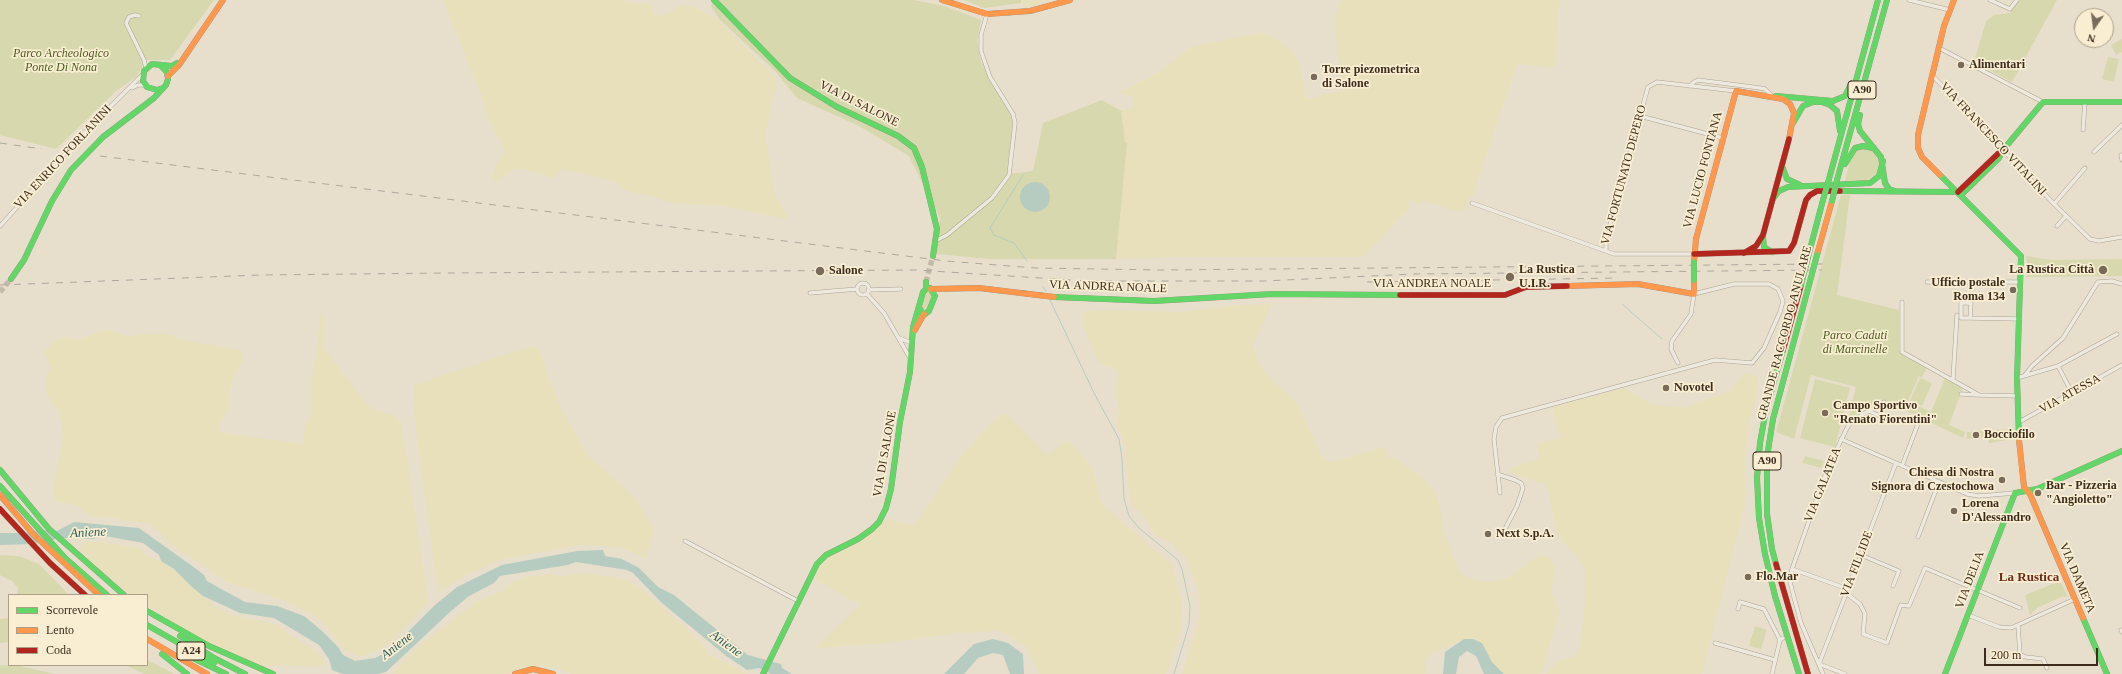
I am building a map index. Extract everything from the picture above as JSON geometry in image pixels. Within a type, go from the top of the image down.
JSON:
[{"type":"main road","points":[[168,76],[183,58],[223,0]]},
{"type":"main road","name":"VIA DI SALONE","points":[[714,0],[790,78],[838,107],[887,130],[912,145],[922,167],[936,222],[937,240],[934,256]]},
{"type":"main road","points":[[942,0],[987,14],[1030,11],[1070,0]]},
{"type":"main road","name":"GRANDE RACCORDO ANULARE","points":[[1799,674],[1765,554],[1759,518],[1758,474],[1760,443],[1766,410],[1878,0]]},
{"type":"main road","name":"GRANDE RACCORDO ANULARE","points":[[1808,674],[1772,549],[1767,514],[1766,472],[1773,419],[1887,0]]},
{"type":"main road","name":"VIA DAMETA","points":[[1954,0],[1938,48],[1918,135],[1918,148],[1922,157],[2018,252],[2022,261],[2017,378],[2022,469],[2027,491],[2030,494],[2107,674]]},
{"type":"main road","points":[[1736,91],[1827,101],[1841,98],[1847,93],[1865,50]]},
{"type":"main road","points":[[145,105],[149,97],[144,71],[152,64],[172,66],[183,58]]},
{"type":"main road","points":[[11,280],[24,260],[52,200],[67,176],[103,137],[154,98],[163,88],[167,82],[168,76],[165,68],[160,65]]},
{"type":"main road","points":[[1866,76],[1858,126],[1863,136],[1883,161],[1885,183],[1889,189],[1895,191]]},
{"type":"main road","points":[[146,86],[157,90],[163,88]]},
{"type":"main road","name":"VIA LUCIO FONTANA","points":[[1694,294],[1694,254],[1696,239],[1736,91]]},
{"type":"main road","points":[[1744,253],[1756,246],[1763,235],[1793,123],[1794,111],[1791,106],[1787,101],[1774,96]]},
{"type":"main road","points":[[1793,123],[1801,108],[1809,103],[1822,102],[1833,107],[1839,117],[1839,138],[1836,152]]},
{"type":"main road","points":[[1694,254],[1772,253],[1785,252],[1793,248],[1805,202],[1812,193],[1819,191],[1895,191],[1960,194],[2003,150],[2043,102],[2121,102]]},
{"type":"main road","points":[[1838,178],[1854,149],[1863,146],[1875,150]]},
{"type":"main road","points":[[1772,200],[1781,189],[1804,186],[1870,184],[1879,176],[1883,161]]},
{"type":"main road","points":[[1782,166],[1789,180],[1804,186]]},
{"type":"main road","points":[[1763,235],[1764,247],[1772,253]]},
{"type":"main road","name":"VIA DI SALONE","points":[[912,341],[918,322],[928,311],[934,296],[926,282]]},
{"type":"main road","name":"VIA ANDREA NOALE","points":[[929,289],[979,288],[1042,296],[1154,301],[1272,294],[1505,295],[1526,287],[1638,284],[1694,294]]},
{"type":"main road","points":[[934,296],[945,288]]},
{"type":"main road","name":"VIA DI SALONE","points":[[763,674],[813,571],[823,558],[872,529],[884,512],[891,489],[912,361],[912,341],[923,292],[929,289]]},
{"type":"main road","points":[[919,307],[919,311],[924,314]]},
{"type":"main road","points":[[2015,493],[2040,487],[2122,451]]},
{"type":"main road","points":[[0,470],[24,500],[77,555],[123,594]]},
{"type":"main road","points":[[0,486],[15,508]]},
{"type":"main road","name":"VIA DELIA","points":[[1945,674],[2015,493]]},
{"type":"main road","points":[[0,494],[62,559],[98,594]]},
{"type":"main road","points":[[0,509],[50,563],[84,594]]},
{"type":"main road","points":[[62,559],[106,594]]},
{"type":"main road","points":[[148,612],[214,658],[246,674]]},
{"type":"main road","points":[[148,612],[209,646],[273,674]]},
{"type":"main road","name":"A24","points":[[148,626],[198,656],[238,674]]},
{"type":"main road","name":"A24","points":[[148,631],[197,660],[226,674]]},
{"type":"main road","points":[[1797,639],[1806,652],[1813,674]]},
{"type":"main road","points":[[148,640],[208,674]]},
{"type":"main road","points":[[148,645],[186,672]]},
{"type":"main road","points":[[1791,648],[1795,674]]},
{"type":"main road","points":[[515,674],[533,669],[553,674]]},
{"type":"main road","points":[[524,674],[535,672],[544,674]]},
{"type":"street","points":[[1909,0],[1950,10]]},
{"type":"street","points":[[1990,0],[2010,9],[2017,0]]},
{"type":"street","points":[[937,240],[947,235],[992,198],[1009,174],[1016,123],[1013,114],[990,77],[981,51],[981,35],[987,14]]},
{"type":"street","points":[[138,16],[135,15],[129,17],[126,23],[144,60],[144,71]]},
{"type":"street","points":[[1938,48],[2043,102]]},
{"type":"street","points":[[144,60],[152,64]]},
{"type":"street","name":"VIA ENRICO FORLANINI","points":[[0,226],[79,138],[128,90],[144,71]]},
{"type":"street","name":"VIA FRANCESCO VITALINI","points":[[1932,74],[2054,204],[2093,240],[2122,237]]},
{"type":"street","points":[[1690,86],[1698,80],[1765,89],[1774,96]]},
{"type":"street","name":"VIA FORTUNATO DEPERO","points":[[1472,203],[1585,244],[1606,250],[1606,239],[1646,91],[1652,83],[1690,86]]},
{"type":"street","name":"VIA ENRICO FORLANINI","points":[[128,90],[138,85],[146,86]]},
{"type":"street","points":[[1690,86],[1736,91]]},
{"type":"street","points":[[2083,130],[2085,101]]},
{"type":"street","points":[[1640,116],[1723,138]]},
{"type":"street","points":[[2094,152],[2122,125]]},
{"type":"street","name":"VIA FRANCESCO VITALINI","points":[[2054,204],[2085,168]]},
{"type":"street","points":[[2057,226],[2066,216]]},
{"type":"street","points":[[1606,250],[1614,254],[1626,255],[1694,254]]},
{"type":"street","points":[[2025,375],[2032,366],[2063,338],[2098,282],[2112,280],[2122,284]]},
{"type":"street","points":[[1927,282],[2021,282]]},
{"type":"street","points":[[857,289],[858,285],[864,283],[867,285],[867,292],[877,304],[912,361]]},
{"type":"street","name":"VIA ANDREA NOALE","points":[[1500,493],[1494,439],[1499,421],[1508,415],[1612,389],[1715,360],[1748,364],[1755,361],[1764,348],[1780,312],[1783,300],[1778,289],[1768,284],[1734,284],[1694,294]]},
{"type":"street","points":[[857,289],[861,295],[867,292],[901,289]]},
{"type":"street","points":[[810,294],[857,289]]},
{"type":"street","points":[[1678,363],[1672,349],[1672,341],[1691,314],[1694,294]]},
{"type":"street","points":[[1902,302],[1902,352],[1980,395]]},
{"type":"street","points":[[1970,318],[1971,303],[1961,302],[1961,318],[2020,319]]},
{"type":"street","points":[[1953,379],[1957,315]]},
{"type":"street","points":[[2017,378],[2058,366],[2117,334]]},
{"type":"street","points":[[898,337],[903,343],[912,341]]},
{"type":"street","points":[[898,337],[912,341]]},
{"type":"street","name":"VIA ATESSA","points":[[2019,422],[2122,365]]},
{"type":"street","points":[[2058,366],[2072,392]]},
{"type":"street","points":[[1961,394],[2018,396]]},
{"type":"street","name":"VIA GALATEA","points":[[1823,674],[1801,624],[1790,585],[1792,569],[1824,480],[1841,439],[1850,423],[1884,402]]},
{"type":"street","points":[[1869,411],[1889,420]]},
{"type":"street","points":[[1902,466],[1919,421]]},
{"type":"street","points":[[1841,439],[1939,482],[1977,496],[2015,493]]},
{"type":"street","name":"VIA FILLIDE","points":[[1819,664],[1896,463]]},
{"type":"street","points":[[1497,474],[1521,483],[1523,488],[1518,506],[1506,529]]},
{"type":"street","points":[[1918,537],[1939,482]]},
{"type":"street","points":[[685,541],[798,601]]},
{"type":"street","points":[[1861,555],[1899,571],[1893,586]]},
{"type":"street","points":[[1846,593],[1860,604],[1865,614],[1863,634],[1887,643],[1901,605],[1909,606],[1925,568],[1978,589],[2020,608]]},
{"type":"street","points":[[1792,569],[1848,589]]},
{"type":"street","points":[[1738,609],[1741,597]]},
{"type":"street","points":[[1968,615],[1999,628],[2009,628],[2075,599]]},
{"type":"street","points":[[1740,602],[1765,610],[1781,639],[1772,674]]},
{"type":"street","points":[[2018,625],[2020,655],[2043,659],[2047,668]]},
{"type":"street","points":[[1715,643],[1775,660]]},
{"type":"street","points":[[1819,664],[1845,674]]},
{"type":"shaded area","points":[[443,0],[618,0],[652,5],[653,15],[664,15],[671,12],[677,6],[686,5],[697,8],[716,19],[776,78],[776,86],[765,135],[774,192],[789,220],[725,206],[672,203],[648,195],[626,191],[616,182],[610,180],[562,169],[554,178],[523,169],[513,169],[496,183],[492,179],[497,163],[505,153],[504,148],[488,120],[484,102]]},
{"type":"shaded area","points":[[1021,0],[1051,0],[1041,1],[1038,5],[1023,7]]},
{"type":"shaded area","points":[[1341,0],[1559,0],[1556,67],[1517,64],[1473,195],[1470,196],[1465,209],[1458,212],[1424,201],[1418,204],[1409,199],[1408,210],[1362,257],[1178,257],[1116,259],[1127,143],[1124,143],[1121,111],[1134,108],[1131,96],[1118,93],[1156,74],[1193,46],[1260,33],[1271,36],[1291,50],[1298,60],[1307,99],[1345,90],[1337,53],[1336,14]]},
{"type":"shaded area","points":[[1272,304],[1253,344],[1257,359],[1264,372],[1299,406],[1323,459],[1330,462],[1338,461],[1382,447],[1388,453],[1388,457],[1397,459],[1424,479],[1435,491],[1440,507],[1444,532],[1459,572],[1474,580],[1491,582],[1508,578],[1535,558],[1543,555],[1550,558],[1554,566],[1555,574],[1551,591],[1558,606],[1559,614],[1541,674],[1504,674],[1492,662],[1482,643],[1473,639],[1464,639],[1431,654],[1426,661],[1425,674],[1182,674],[1200,617],[1199,592],[1185,556],[1172,544],[1156,535],[1141,513],[1132,507],[1128,485],[1125,446],[1123,437],[1116,426],[1119,412],[1115,391],[1118,373],[1112,367],[1099,363],[1083,326],[1082,316],[1085,311],[1180,312],[1239,305]]},
{"type":"shaded area","points":[[321,313],[325,314],[324,347],[328,354],[368,406],[374,410],[394,415],[402,425],[428,601],[426,605],[390,643],[374,652],[362,656],[345,650],[326,625],[317,617],[280,599],[227,582],[172,545],[149,523],[132,522],[110,517],[91,517],[77,505],[55,500],[53,490],[63,436],[59,411],[50,401],[45,389],[45,379],[51,368],[45,352],[52,342],[64,337],[81,340],[97,332],[110,330],[129,337],[142,334],[172,334],[179,339],[239,350],[243,353],[243,361],[233,377],[229,394],[229,410],[219,423],[219,431],[223,433],[303,444],[305,427],[311,416],[312,381]]},
{"type":"shaded area","points":[[528,347],[537,348],[540,353],[559,404],[587,455],[634,496],[654,528],[646,559],[622,547],[578,545],[500,560],[468,574],[438,593],[417,439],[413,403],[414,385]]},
{"type":"shaded area","points":[[1744,373],[1758,376],[1756,400],[1751,413],[1745,456],[1745,504],[1702,674],[1545,674],[1558,661],[1575,656],[1579,649],[1585,606],[1585,569],[1582,563],[1560,538],[1556,528],[1547,485],[1511,473],[1508,469],[1540,458],[1537,444],[1560,438],[1552,407],[1624,388],[1649,403],[1662,406],[1688,407],[1730,391]]},
{"type":"shaded area","points":[[1005,413],[1048,456],[1067,440],[1092,466],[1100,499],[1104,506],[1173,566],[1176,583],[1182,600],[1181,630],[1166,674],[1039,674],[1027,648],[1010,636],[999,631],[957,633],[884,643],[815,648],[862,604],[853,602],[814,578],[822,563],[829,557],[870,533],[886,519],[914,526],[961,457],[989,425]]},
{"type":"shaded area","points":[[83,542],[104,542],[138,548],[152,558],[161,561],[174,569],[192,587],[216,607],[238,617],[263,621],[276,625],[319,654],[326,664],[321,667],[276,665],[266,667],[203,641],[148,607],[148,594],[130,594],[79,550]]},
{"type":"shaded area","points":[[581,573],[625,579],[642,590],[703,644],[708,654],[748,674],[571,674],[561,669],[541,666],[525,667],[508,674],[392,674],[415,650],[478,601],[502,591],[512,583],[524,577],[551,574],[560,577]]},
{"type":"green space","name":"Parco Archeologico Ponte Di Nona","points":[[0,0],[214,0],[170,60],[146,60],[136,77],[116,91],[56,149],[0,135]]},
{"type":"green space","points":[[714,0],[913,0],[944,6],[981,20],[977,41],[981,62],[1015,120],[1009,174],[1033,171],[1043,123],[1102,100],[1121,111],[1125,142],[1127,143],[1116,259],[990,259],[936,254],[940,218],[909,156],[859,126],[797,98],[775,71],[719,19],[711,6]]},
{"type":"green space","points":[[964,0],[1021,0],[1021,3],[984,8]]},
{"type":"green space","points":[[2020,0],[2057,0],[2012,82],[1974,62],[1986,21],[1994,15],[2010,13]]},
{"type":"green space","points":[[2122,39],[2122,52],[2116,55],[2112,48],[2114,48],[2114,43]]},
{"type":"green space","points":[[2108,57],[2119,59],[2114,82],[2102,79]]},
{"type":"green space","points":[[1860,149],[1871,149],[1879,160],[1877,173],[1867,180],[1845,181],[1852,154]]},
{"type":"green space","name":"Parco Caduti di Marcinelle","points":[[1841,195],[1850,195],[1837,295],[1899,310],[1899,350],[1902,355],[1927,368],[1922,377],[1919,376],[1908,401],[1931,412],[1945,378],[1963,387],[1949,425],[1965,432],[1963,438],[1881,399],[1848,420],[1856,387],[1811,375],[1794,439],[1776,432]]},
{"type":"green space","points":[[2026,256],[2052,260],[2122,259],[2122,276],[2026,277],[2028,269]]},
{"type":"green space","points":[[928,291],[931,293],[932,297],[927,309],[922,310],[920,308],[924,293]]},
{"type":"green space","points":[[1920,378],[1932,383],[1922,406],[1910,401]]},
{"type":"green space","name":"Campo Sportivo \"Renato Fiorentini\"","points":[[1815,379],[1850,388],[1835,447],[1800,438]]},
{"type":"green space","points":[[2013,429],[2014,439],[1989,443],[1988,434],[1993,434],[1993,430]]},
{"type":"green space","name":"Bocciofilo","points":[[1984,431],[1985,437],[1967,439],[1967,432]]},
{"type":"green space","points":[[1805,456],[1824,461],[1822,468],[1802,463]]},
{"type":"green space","points":[[0,555],[19,556],[39,564],[68,594],[17,594],[18,588],[12,581],[0,575]]},
{"type":"green space","points":[[2060,581],[2068,597],[2063,596],[2037,608],[2030,615],[2025,595]]},
{"type":"green space","points":[[8,618],[8,642],[0,643],[0,619]]},
{"type":"green space","points":[[1755,626],[1767,630],[1761,649],[1749,646]]},
{"type":"green space","points":[[148,660],[174,674],[145,674],[127,666],[148,666]]},
{"type":"green space","points":[[0,665],[20,666],[55,674],[0,674]]},
{"type":"water","points":[[1035,182],[1046,186],[1050,197],[1046,208],[1035,212],[1024,208],[1020,197],[1024,186]]},
{"type":"water","name":"Aniene","points":[[74,522],[139,528],[204,575],[207,581],[245,602],[277,606],[304,616],[338,647],[343,655],[355,661],[375,658],[389,651],[435,605],[457,587],[502,565],[577,551],[603,550],[605,556],[622,559],[639,568],[658,587],[674,595],[748,655],[781,664],[782,668],[792,674],[771,674],[759,668],[747,670],[725,655],[662,603],[633,573],[627,570],[576,562],[568,565],[500,576],[494,583],[469,596],[450,612],[386,672],[378,674],[343,674],[332,670],[329,659],[319,645],[274,618],[240,613],[203,596],[174,569],[161,561],[159,555],[143,543],[105,536],[93,539],[60,538],[35,544],[0,545],[0,533],[24,533],[38,530],[57,531]]},
{"type":"water","points":[[993,639],[1008,643],[1023,654],[1024,674],[1010,674],[1003,655],[993,653],[978,658],[964,674],[944,674],[974,644]]},
{"type":"water","points":[[1464,639],[1473,639],[1482,643],[1492,662],[1504,674],[1484,674],[1476,656],[1467,651],[1459,657],[1456,674],[1443,674],[1445,652]]},
{"type":"waterway","points":[[1023,175],[990,228],[994,235],[1014,243],[1027,261]]},
{"type":"waterway","points":[[1043,287],[1046,291]]},
{"type":"waterway","points":[[1050,300],[1095,395],[1119,439],[1122,458],[1124,499],[1129,516],[1139,528],[1178,560],[1182,569],[1190,606],[1189,625],[1174,674]]},
{"type":"waterway","points":[[1622,304],[1662,339]]},
{"type":"tunnel","points":[[926,282],[933,256]]},
{"type":"tunnel","points":[[0,292],[11,279]]},
{"type":"railway","points":[[0,143],[42,149]]},
{"type":"railway","points":[[100,156],[946,261],[1035,268],[1161,270],[1823,264]]},
{"type":"railway","points":[[0,285],[260,275],[448,273],[916,270],[1087,281],[1264,281],[1414,274],[1822,270]]},
{"type":"railway","points":[[1367,282],[1619,278]]},
{"type":"traffic: fast","points":[[714,0],[790,78],[837,107],[898,136],[914,148],[922,167],[937,229],[933,256]]},
{"type":"traffic: fast","points":[[1829,179],[1878,0]]},
{"type":"traffic: fast","points":[[1837,180],[1887,0]]},
{"type":"traffic: fast","points":[[163,88],[157,90],[147,87],[143,81],[144,71],[152,64],[172,66],[177,63]]},
{"type":"traffic: fast","points":[[11,279],[24,260],[52,201],[71,170],[103,137],[154,98],[166,85],[168,79],[167,72],[160,65]]},
{"type":"traffic: fast","points":[[1776,96],[1833,101],[1845,96],[1851,84]]},
{"type":"traffic: fast","points":[[1793,123],[1803,106],[1813,102],[1822,102],[1830,105],[1837,111],[1840,131]]},
{"type":"traffic: fast","points":[[1961,195],[1999,158],[2003,150],[2043,102],[2122,102]]},
{"type":"traffic: fast","points":[[1860,115],[1858,124],[1860,131],[1881,157],[1885,183],[1889,189],[1895,191]]},
{"type":"traffic: fast","points":[[1845,164],[1855,148],[1863,146],[1873,148]]},
{"type":"traffic: fast","points":[[1772,200],[1779,191],[1788,187],[1870,183],[1879,176],[1883,161]]},
{"type":"traffic: fast","points":[[1782,166],[1787,179],[1800,185]]},
{"type":"traffic: fast","points":[[1940,175],[2021,256],[2017,378],[2019,440]]},
{"type":"traffic: fast","points":[[1823,200],[1829,179]]},
{"type":"traffic: fast","points":[[1832,201],[1837,180]]},
{"type":"traffic: fast","points":[[1840,191],[1958,192]]},
{"type":"traffic: fast","points":[[1809,253],[1823,200]]},
{"type":"traffic: fast","points":[[1763,237],[1764,247],[1772,252]]},
{"type":"traffic: fast","points":[[1801,285],[1809,253]]},
{"type":"traffic: fast","points":[[1809,285],[1817,255]]},
{"type":"traffic: fast","points":[[1694,262],[1694,280]]},
{"type":"traffic: fast","points":[[763,674],[817,564],[826,555],[858,539],[872,529],[879,522],[886,508],[891,489],[900,422],[910,372],[913,327],[923,292],[926,289],[926,282]]},
{"type":"traffic: fast","points":[[1776,564],[1772,549],[1767,514],[1767,457],[1773,419],[1809,285]]},
{"type":"traffic: fast","points":[[919,307],[922,313],[925,314],[929,311],[935,296],[930,288]]},
{"type":"traffic: fast","points":[[1054,297],[1154,301],[1272,294],[1400,295]]},
{"type":"traffic: fast","points":[[1783,350],[1766,410],[1760,443],[1757,478],[1759,518],[1765,554],[1775,596],[1799,674]]},
{"type":"traffic: fast","points":[[1945,674],[2015,493],[2037,489],[2122,451]]},
{"type":"traffic: fast","points":[[0,470],[49,529],[123,594]]},
{"type":"traffic: fast","points":[[0,486],[65,558],[106,594]]},
{"type":"traffic: fast","points":[[148,612],[209,646],[273,674]]},
{"type":"traffic: fast","points":[[2083,618],[2107,674]]},
{"type":"traffic: fast","points":[[148,626],[214,663]]},
{"type":"traffic: fast","points":[[180,636],[214,658],[245,674]]},
{"type":"traffic: fast","points":[[162,654],[187,674]]},
{"type":"traffic: fast","points":[[193,658],[226,674]]},
{"type":"traffic: slow","points":[[168,76],[179,65],[223,0]]},
{"type":"traffic: slow","points":[[942,0],[987,14],[1030,11],[1070,0]]},
{"type":"traffic: slow","points":[[1940,175],[1922,157],[1918,148],[1918,135],[1944,26],[1954,0]]},
{"type":"traffic: slow","points":[[1694,262],[1696,239],[1736,91],[1783,99],[1790,104],[1794,113],[1789,139]]},
{"type":"traffic: slow","points":[[1817,255],[1832,201]]},
{"type":"traffic: slow","points":[[1567,286],[1638,284],[1694,294],[1694,280]]},
{"type":"traffic: slow","points":[[931,289],[979,288],[1054,297]]},
{"type":"traffic: slow","points":[[915,330],[924,314]]},
{"type":"traffic: slow","points":[[2019,440],[2024,487],[2030,494],[2083,618]]},
{"type":"traffic: slow","points":[[0,495],[34,535],[98,594]]},
{"type":"traffic: slow","points":[[148,640],[207,674]]},
{"type":"traffic: slow","points":[[515,674],[533,669],[553,674]]},
{"type":"traffic: jam","points":[[1744,253],[1756,246],[1763,235],[1789,139]]},
{"type":"traffic: jam","points":[[1958,192],[2002,150]]},
{"type":"traffic: jam","points":[[1694,254],[1789,251],[1794,243],[1806,200],[1810,195],[1817,191],[1840,191]]},
{"type":"traffic: jam","points":[[1783,350],[1801,285]]},
{"type":"traffic: jam","points":[[1400,295],[1505,295],[1526,287],[1567,286]]},
{"type":"traffic: jam","points":[[0,509],[50,563],[84,594]]},
{"type":"traffic: jam","points":[[1776,564],[1808,674]]},
{"type":"place","name":"Alimentari","points":[[1961,65]]},
{"type":"place","name":"Torre piezometrica di Salone","points":[[1314,77]]},
{"type":"place","name":"La Rustica Città","points":[[2103,270]]},
{"type":"place","name":"Salone","points":[[820,271]]},
{"type":"place","name":"La Rustica U.I.R.","points":[[1510,277]]},
{"type":"place","name":"Ufficio postale Roma 134","points":[[2013,290]]},
{"type":"place","name":"Novotel","points":[[1666,388]]},
{"type":"place","name":"Campo Sportivo \"Renato Fiorentini\"","points":[[1825,413]]},
{"type":"place","name":"Bocciofilo","points":[[1976,435]]},
{"type":"place","name":"Chiesa di Nostra Signora di Czestochowa","points":[[2002,480]]},
{"type":"place","name":"Bar - Pizzeria \"Angioletto\"","points":[[2038,493]]},
{"type":"place","name":"Lorena D'Alessandro","points":[[1954,511]]},
{"type":"place","name":"Next S.p.A.","points":[[1488,534]]},
{"type":"place","name":"Flo.Mar","points":[[1748,577]]},
{"type":"district","name":"La Rustica","points":[[2029,578]]}]
